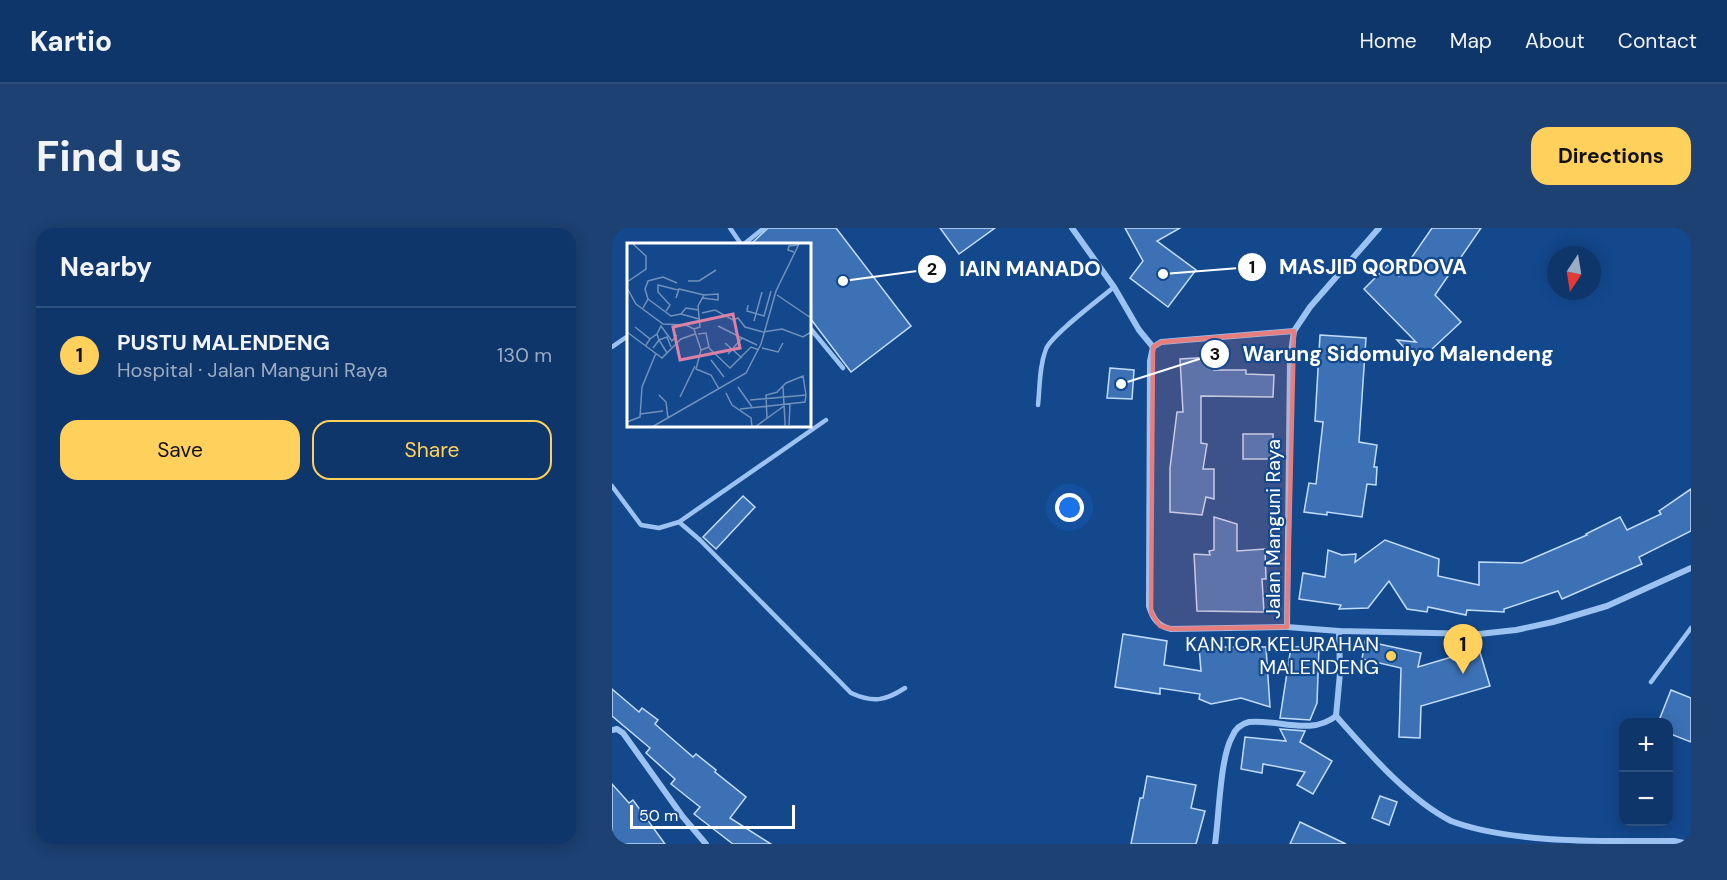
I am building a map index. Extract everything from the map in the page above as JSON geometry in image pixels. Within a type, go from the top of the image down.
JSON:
[{"type":"street","points":[[1072,228],[1114,287],[1139,330],[1153,347]]},
{"type":"street","name":"Jalan Manguni Raya","points":[[1379,228],[1328,285],[1294,331],[1290,359],[1287,627],[1339,631],[1479,634],[1516,630],[1607,606],[1691,568]]},
{"type":"street","points":[[1287,627],[1172,629],[1160,626],[1151,613],[1149,606],[1150,361],[1153,347],[1161,342],[1294,331]]},
{"type":"street","points":[[1339,631],[1340,673],[1336,716],[1373,758],[1402,785],[1448,820],[1471,830],[1510,838],[1571,842],[1674,841],[1689,844]]},
{"type":"street","points":[[1215,844],[1226,751],[1233,734],[1241,725],[1257,721],[1308,726],[1327,722],[1336,716]]},
{"type":"street","points":[[612,730],[617,729],[623,733],[705,844]]},
{"type":"lane","points":[[730,228],[742,243]]},
{"type":"lane","points":[[744,243],[764,228]]},
{"type":"lane","points":[[1038,405],[1042,362],[1047,347],[1056,336],[1114,287]]},
{"type":"lane","points":[[812,330],[843,368]]},
{"type":"lane","points":[[612,347],[627,337]]},
{"type":"lane","points":[[612,486],[642,525],[659,528],[679,522],[826,420]]},
{"type":"lane","points":[[679,522],[851,693],[864,699],[883,699],[892,697],[905,688]]},
{"type":"lane","points":[[1651,682],[1691,628]]},
{"type":"highlighted area","points":[[1294,331],[1287,627],[1171,629],[1160,626],[1151,613],[1153,347],[1161,342]]},
{"type":"building","points":[[768,228],[836,228],[911,326],[851,372],[812,321],[812,243],[752,243]]},
{"type":"building","points":[[940,228],[995,228],[959,254]]},
{"type":"building","points":[[1125,228],[1180,228],[1157,241],[1196,270],[1168,307],[1130,278],[1143,261]]},
{"type":"building","points":[[1432,228],[1481,228],[1435,295],[1461,322],[1418,362],[1397,340],[1416,342],[1364,289],[1388,265],[1399,276]]},
{"type":"building","points":[[1320,335],[1366,338],[1359,442],[1377,445],[1374,467],[1377,467],[1376,485],[1367,484],[1362,517],[1327,512],[1327,515],[1304,512],[1309,483],[1316,484],[1323,422],[1315,421]]},
{"type":"building","points":[[1213,357],[1214,370],[1246,370],[1246,374],[1274,375],[1273,397],[1201,396],[1201,443],[1207,444],[1203,469],[1214,469],[1214,499],[1206,497],[1202,515],[1170,512],[1170,468],[1177,412],[1183,412],[1180,359]]},
{"type":"building","points":[[1110,368],[1134,370],[1132,399],[1107,398]]},
{"type":"building","points":[[1243,434],[1273,434],[1273,459],[1243,459]]},
{"type":"building","points":[[1691,489],[1691,531],[1639,557],[1642,564],[1562,599],[1558,591],[1504,609],[1504,612],[1467,610],[1466,615],[1428,607],[1427,612],[1407,609],[1389,581],[1368,608],[1339,609],[1341,605],[1299,599],[1303,573],[1325,577],[1328,550],[1342,555],[1356,554],[1355,562],[1385,540],[1439,559],[1438,576],[1479,585],[1479,562],[1522,563],[1587,535],[1620,517],[1627,530],[1661,514],[1659,511]]},
{"type":"building","points":[[743,496],[755,507],[716,549],[703,537]]},
{"type":"building","points":[[1214,517],[1237,524],[1237,551],[1265,549],[1266,579],[1262,579],[1264,612],[1197,611],[1194,554],[1210,555],[1209,551],[1214,550]]},
{"type":"building","points":[[1123,634],[1167,641],[1164,665],[1201,671],[1199,647],[1266,647],[1270,707],[1241,698],[1211,704],[1199,699],[1200,694],[1160,688],[1160,694],[1115,687]]},
{"type":"building","points":[[1365,641],[1421,653],[1418,667],[1479,649],[1490,686],[1421,706],[1420,738],[1399,737],[1401,668],[1362,659]]},
{"type":"building","points":[[1291,647],[1319,647],[1317,703],[1310,720],[1280,718]]},
{"type":"building","points":[[612,689],[639,712],[642,708],[658,720],[655,724],[693,757],[696,754],[716,770],[715,772],[746,797],[730,818],[771,844],[733,844],[694,814],[700,807],[671,784],[675,779],[646,753],[650,748],[612,716]]},
{"type":"building","points":[[1671,690],[1691,698],[1691,742],[1673,735],[1673,718],[1660,718]]},
{"type":"building","points":[[1280,729],[1305,731],[1300,742],[1332,761],[1313,794],[1297,785],[1305,772],[1263,764],[1262,773],[1241,769],[1245,737],[1286,741]]},
{"type":"building","points":[[1147,776],[1196,785],[1191,808],[1205,811],[1196,844],[1131,844]]},
{"type":"building","points":[[612,784],[629,803],[633,800],[665,844],[612,844]]},
{"type":"building","points":[[1380,796],[1397,802],[1389,825],[1372,818]]},
{"type":"building","points":[[1300,822],[1346,844],[1290,844]]},
{"type":"place","name":"MASJID QORDOVA","points":[[1163,274]]},
{"type":"place","name":"IAIN MANADO","points":[[843,281]]},
{"type":"place","name":"Warung Sidomulyo Malendeng","points":[[1121,384]]},
{"type":"place","name":"KANTOR KELURAHAN MALENDENG","points":[[1391,656]]},
{"type":"place","name":"PUSTU MALENDENG","points":[[1463,674]]}]
